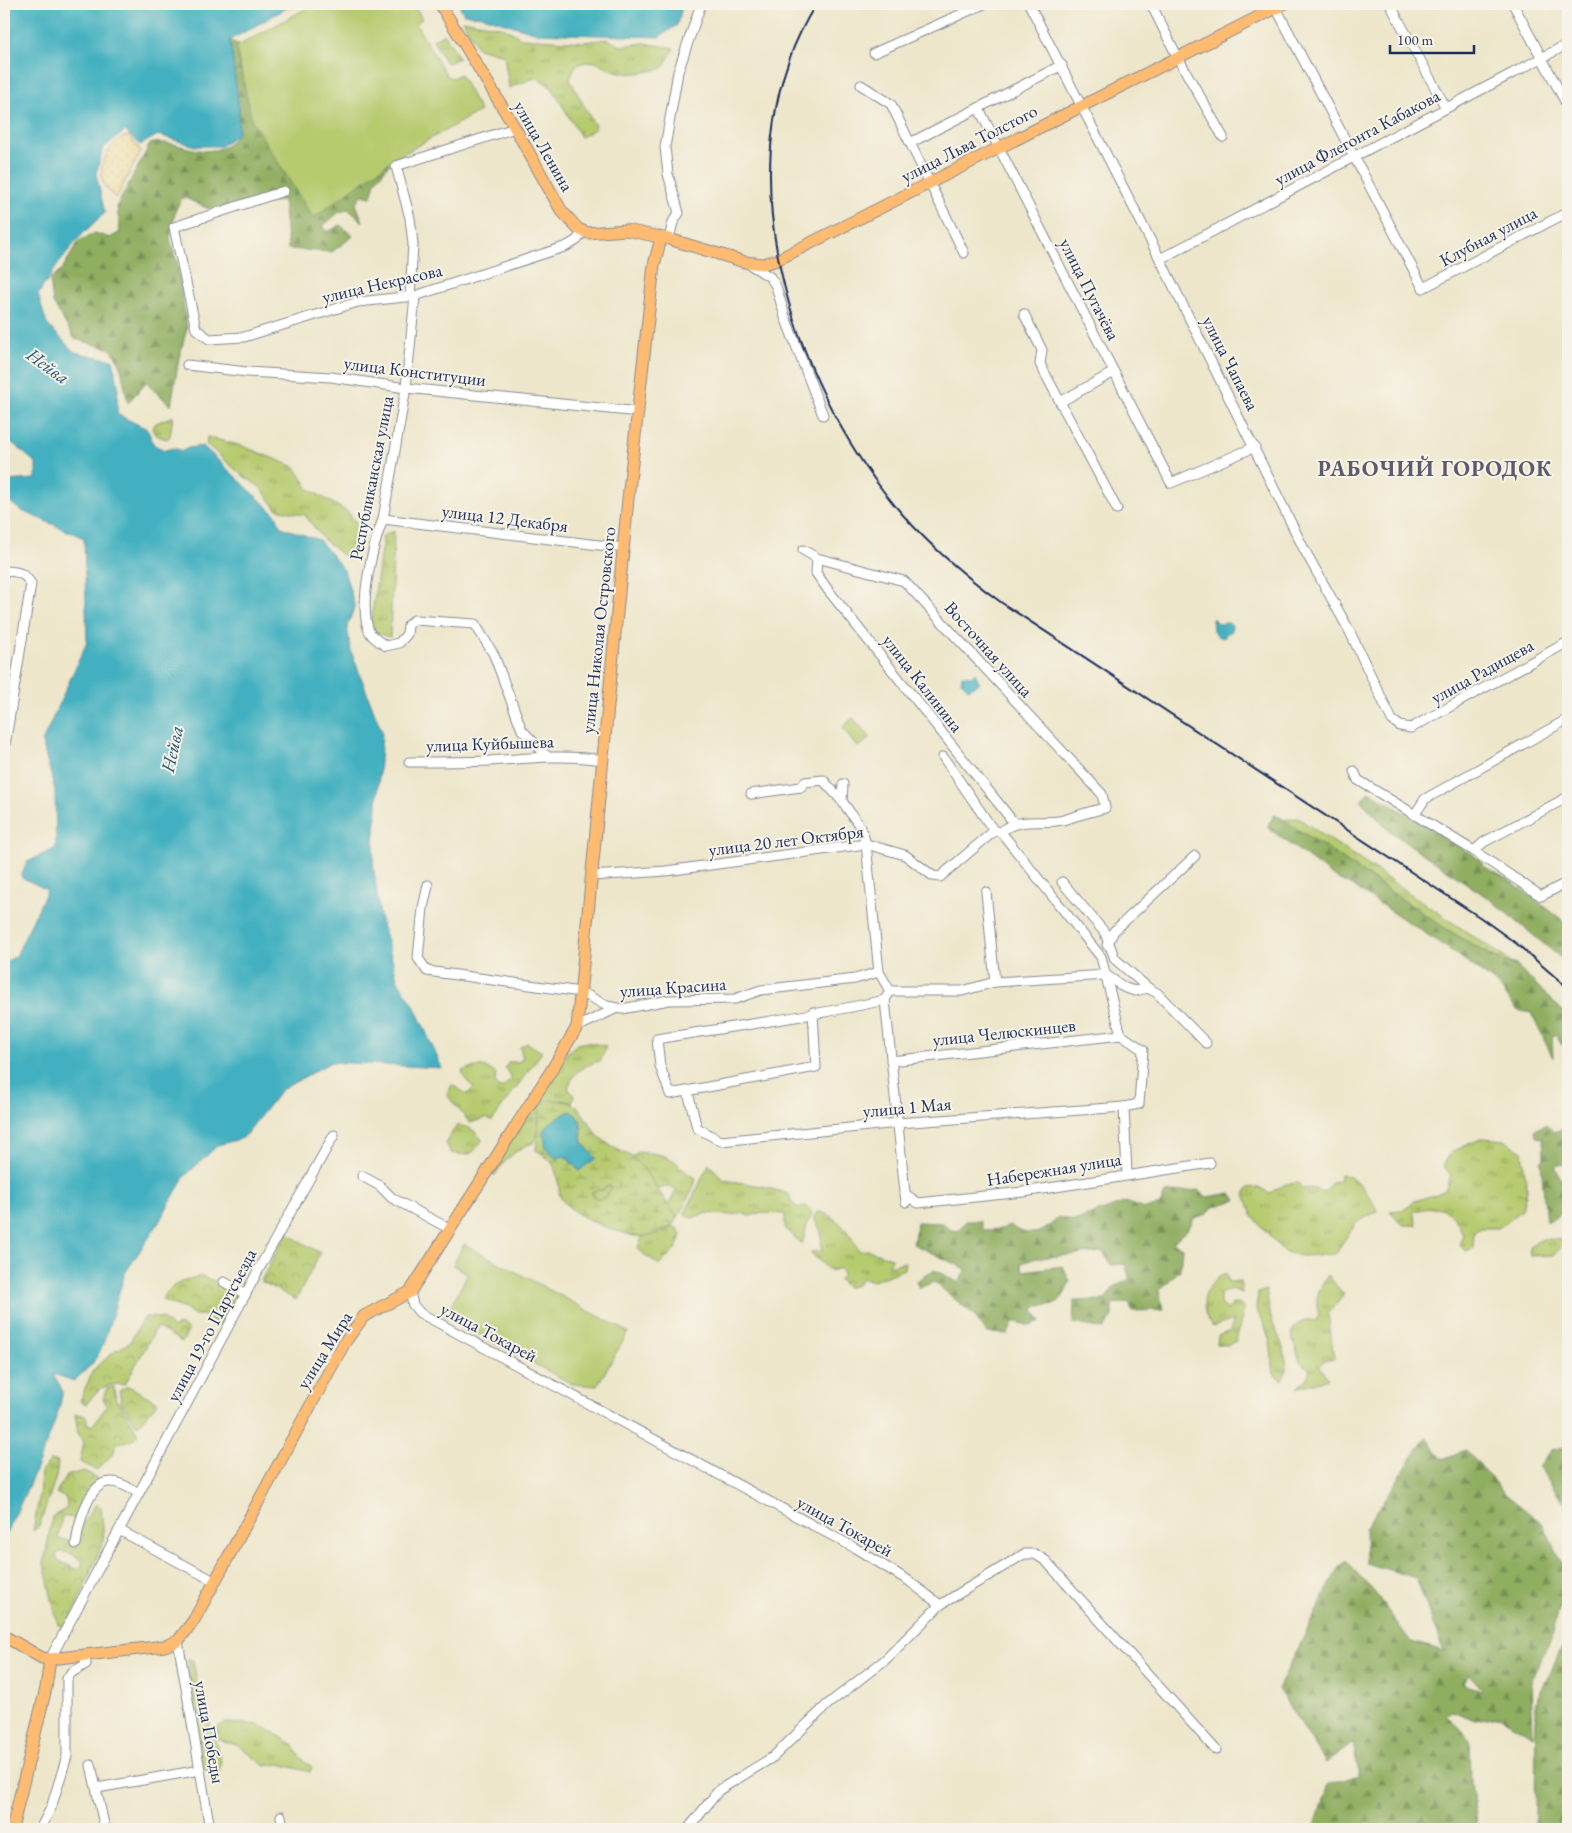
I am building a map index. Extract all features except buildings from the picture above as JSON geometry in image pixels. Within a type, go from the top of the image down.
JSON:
[{"type":"main road","name":"улица Ленина","points":[[440,4],[515,128],[561,210],[573,224],[583,231]]},
{"type":"main road","name":"улица Льва Толстого","points":[[665,239],[745,262],[763,264],[777,260],[1178,58],[1278,5]]},
{"type":"main road","points":[[583,231],[626,230],[665,239]]},
{"type":"main road","name":"улица Николая Островского","points":[[577,1027],[654,265],[665,239]]},
{"type":"main road","name":"улица Мира","points":[[178,1641],[194,1620],[345,1342],[364,1316],[410,1292],[577,1027]]},
{"type":"main road","points":[[4,1636],[42,1658],[50,1659],[165,1646],[178,1641]]},
{"type":"main road","points":[[12,1829],[46,1688],[50,1659]]},
{"type":"street","points":[[665,239],[678,212],[668,174],[665,148],[678,72],[701,4]]},
{"type":"street","points":[[874,53],[984,4]]},
{"type":"street","name":"улица Чапаева","points":[[1029,4],[1160,258],[1304,549],[1348,630],[1392,720],[1400,726],[1411,728]]},
{"type":"street","points":[[1151,4],[1178,58],[1223,137]]},
{"type":"street","points":[[1390,4],[1446,108]]},
{"type":"street","points":[[1513,4],[1568,107]]},
{"type":"street","points":[[1278,5],[1354,157]]},
{"type":"street","name":"улица Флегонта Кабакова","points":[[1160,258],[1568,44]]},
{"type":"street","points":[[910,144],[1062,65]]},
{"type":"street","points":[[861,85],[891,104],[964,253]]},
{"type":"street","name":"улица Пугачёва","points":[[979,109],[1171,483],[1255,447]]},
{"type":"street","name":"Республиканская улица","points":[[515,128],[396,166],[410,218],[413,296],[406,388],[383,519],[376,539],[367,583],[366,620],[370,632],[386,646],[399,643],[407,634],[408,625],[414,620],[475,624],[494,655],[522,730],[547,756]]},
{"type":"street","name":"Клубная улица","points":[[1354,157],[1423,288],[1568,212]]},
{"type":"street","name":"улица Некрасова","points":[[284,191],[174,227],[196,329],[210,339],[244,336],[358,302],[413,296],[567,246],[577,240],[583,231]]},
{"type":"street","points":[[745,262],[770,277],[776,286],[785,317],[823,415]]},
{"type":"street","points":[[1024,314],[1042,350],[1040,364],[1117,510]]},
{"type":"street","name":"улица Конституции","points":[[187,364],[247,372],[331,377],[406,388],[639,412]]},
{"type":"street","points":[[1060,402],[1114,372]]},
{"type":"street","name":"улица 12 Декабря","points":[[383,519],[624,548]]},
{"type":"street","name":"Восточная улица","points":[[803,550],[817,558],[904,581],[1102,794],[1105,808]]},
{"type":"street","name":"улица Калинина","points":[[817,558],[816,573],[828,590],[1014,824]]},
{"type":"street","points":[[4,570],[26,576],[31,584],[8,699],[4,752]]},
{"type":"street","name":"улица Радищева","points":[[1411,728],[1568,642]]},
{"type":"street","points":[[1416,814],[1425,799],[1568,719]]},
{"type":"street","name":"улица Куйбышева","points":[[409,762],[489,761],[547,756],[576,756],[603,760]]},
{"type":"street","name":"улица Калинина","points":[[944,758],[998,832],[1101,957],[1121,1035]]},
{"type":"street","points":[[1354,771],[1358,780],[1416,814],[1541,896],[1568,882]]},
{"type":"street","points":[[751,794],[801,787],[805,782],[823,780],[842,801],[861,828],[866,844],[879,972],[890,991]]},
{"type":"street","points":[[842,801],[844,784]]},
{"type":"street","points":[[1474,851],[1484,842],[1568,797]]},
{"type":"street","name":"улица 20 лет Октября","points":[[592,876],[666,871],[866,844],[905,855],[933,876],[940,877],[998,832],[1014,824],[1035,821],[1061,821],[1105,808]]},
{"type":"street","points":[[1101,957],[1114,931],[1195,856]]},
{"type":"street","points":[[1062,882],[1105,933],[1115,959],[1148,988],[1157,993],[1206,1043]]},
{"type":"street","name":"улица Красина","points":[[428,885],[423,908],[418,958],[427,971],[581,992],[597,1002],[615,1008],[668,1000],[735,999],[761,990],[855,979],[879,972]]},
{"type":"street","points":[[986,892],[996,982]]},
{"type":"street","points":[[890,991],[962,991],[996,982],[1106,975],[1125,988],[1135,991],[1148,988]]},
{"type":"street","points":[[890,991],[885,1000],[898,1124]]},
{"type":"street","points":[[813,1012],[816,1067],[670,1094],[660,1066],[657,1039],[813,1012],[885,1000]]},
{"type":"street","points":[[577,1027],[615,1008]]},
{"type":"street","points":[[1121,1035],[1143,1050],[1138,1104],[1124,1107],[1127,1174]]},
{"type":"street","name":"улица Челюскинцев","points":[[891,1061],[1121,1035]]},
{"type":"street","name":"улица 1 Мая","points":[[688,1092],[696,1128],[721,1141],[898,1124],[1124,1107]]},
{"type":"street","name":"Набережная улица","points":[[898,1124],[906,1198],[918,1203],[1023,1192],[1127,1174],[1210,1163]]},
{"type":"street","name":"улица 19-го Партсъезда","points":[[50,1659],[246,1294],[334,1135]]},
{"type":"street","points":[[362,1176],[380,1186],[392,1198],[450,1230]]},
{"type":"street","points":[[224,1282],[246,1294]]},
{"type":"street","name":"улица Токарей","points":[[410,1292],[414,1305],[420,1313],[855,1548],[909,1582],[940,1605]]},
{"type":"street","points":[[76,1544],[78,1522],[97,1487],[102,1483],[117,1482],[139,1493]]},
{"type":"street","points":[[119,1530],[214,1581]]},
{"type":"street","points":[[688,1829],[719,1790],[773,1757],[828,1704],[886,1659],[940,1605],[1024,1554],[1035,1554],[1046,1561],[1216,1750]]},
{"type":"street","name":"улица Победы","points":[[178,1641],[210,1829]]},
{"type":"street","points":[[40,1829],[51,1808],[67,1756],[67,1679],[71,1673],[86,1664],[86,1654]]},
{"type":"street","points":[[92,1765],[104,1829]]},
{"type":"street","points":[[97,1788],[200,1770]]},
{"type":"street","points":[[281,1816],[283,1829]]},
{"type":"green space","points":[[314,4],[362,4],[416,8],[422,19],[417,22],[418,28],[447,76],[452,78],[460,74],[480,111],[394,159],[313,218],[252,121],[236,47]]},
{"type":"green space","points":[[463,20],[505,28],[521,38],[583,42],[608,39],[621,46],[644,43],[674,48],[663,68],[645,72],[616,71],[596,62],[582,63],[575,66],[570,80],[596,128],[581,137],[552,88],[537,77],[509,88],[504,55],[478,48]]},
{"type":"green space","points":[[444,33],[459,58],[448,63],[445,62],[433,40]]},
{"type":"green space","points":[[230,40],[248,50],[286,166],[284,176],[300,180],[394,158],[375,182],[371,197],[361,195],[356,204],[363,222],[348,209],[338,213],[323,226],[328,232],[340,225],[353,236],[332,252],[288,249],[283,200],[218,213],[183,197],[176,209],[170,239],[177,262],[187,328],[179,358],[171,406],[146,382],[128,403],[120,363],[111,349],[75,339],[53,303],[50,280],[61,271],[79,241],[95,233],[110,238],[120,232],[117,206],[150,144],[168,143],[204,151],[214,150],[226,146],[238,133],[239,109]]},
{"type":"green space","points":[[173,416],[170,436],[167,439],[160,437],[153,431],[152,428],[156,423]]},
{"type":"green space","points":[[207,437],[242,446],[295,467],[309,489],[349,513],[358,525],[356,539],[347,559],[323,539],[305,515],[277,509],[260,487],[242,475],[206,444]]},
{"type":"green space","points":[[394,531],[390,637],[376,633],[371,622],[383,536]]},
{"type":"green space","points":[[853,718],[869,736],[869,739],[859,746],[856,746],[842,728]]},
{"type":"green space","points":[[1369,791],[1481,860],[1483,866],[1509,880],[1568,924],[1568,964],[1491,900],[1391,832],[1361,801]]},
{"type":"green space","points":[[1275,814],[1446,929],[1495,958],[1517,966],[1568,1016],[1568,1051],[1556,1035],[1552,1036],[1553,1058],[1531,1013],[1517,1010],[1498,985],[1419,929],[1354,887],[1334,877],[1267,827]]},
{"type":"green space","points":[[1298,818],[1517,966],[1495,958],[1446,929],[1284,820]]},
{"type":"green space","points":[[587,1042],[606,1046],[601,1060],[584,1067],[574,1077],[568,1088],[574,1096],[572,1102],[562,1100],[539,1119],[540,1130],[533,1143],[511,1155],[495,1175],[489,1174],[568,1052],[577,1044]]},
{"type":"green space","points":[[527,1043],[542,1052],[492,1121],[486,1118],[470,1123],[447,1095],[452,1085],[467,1094],[474,1088],[465,1079],[462,1071],[483,1067],[496,1074],[495,1082],[498,1088],[504,1087],[512,1078],[505,1068],[509,1062],[518,1062],[523,1058],[520,1047]]},
{"type":"green space","points":[[549,1100],[569,1102],[578,1107],[598,1136],[611,1146],[632,1157],[644,1169],[676,1216],[676,1221],[668,1228],[657,1233],[635,1236],[594,1222],[566,1205],[561,1198],[551,1161],[536,1150],[540,1105]],"holes":[[[581,1120],[583,1143],[591,1152],[572,1165],[568,1158],[563,1156],[557,1159],[546,1148],[543,1131]],[[609,1185],[612,1187],[604,1198],[598,1199],[592,1195],[592,1191],[602,1190]]]},
{"type":"green space","points":[[1546,1124],[1555,1132],[1568,1126],[1568,1163],[1555,1166],[1568,1195],[1568,1206],[1557,1217],[1546,1222],[1541,1161],[1544,1157],[1543,1138],[1536,1137],[1535,1130]]},
{"type":"green space","points":[[457,1126],[471,1129],[482,1140],[470,1154],[451,1153],[446,1144]]},
{"type":"green space","points":[[1483,1138],[1504,1140],[1522,1151],[1527,1189],[1522,1210],[1498,1228],[1481,1228],[1474,1232],[1473,1248],[1466,1251],[1459,1243],[1463,1235],[1459,1226],[1455,1219],[1444,1210],[1430,1208],[1413,1212],[1417,1225],[1403,1225],[1390,1211],[1402,1210],[1415,1201],[1445,1191],[1451,1175],[1443,1166],[1451,1152]]},
{"type":"green space","points":[[638,1152],[659,1154],[669,1158],[696,1178],[694,1186],[676,1221],[676,1215],[668,1205],[676,1191],[671,1186],[656,1189],[632,1157]]},
{"type":"green space","points":[[709,1164],[724,1180],[762,1186],[789,1194],[792,1203],[800,1209],[805,1206],[810,1209],[812,1215],[802,1244],[785,1228],[785,1214],[759,1213],[750,1216],[741,1213],[732,1215],[704,1213],[693,1218],[684,1215]]},
{"type":"green space","points":[[1340,1174],[1352,1179],[1363,1188],[1377,1211],[1356,1223],[1335,1254],[1301,1256],[1283,1251],[1252,1215],[1245,1194],[1249,1188],[1258,1187],[1270,1193],[1286,1184],[1298,1183],[1303,1189],[1311,1188],[1325,1192],[1332,1182],[1339,1181]]},
{"type":"green space","points":[[609,1185],[612,1187],[604,1198],[598,1199],[592,1195],[592,1191],[602,1190]]},
{"type":"green space","points":[[1198,1190],[1207,1197],[1231,1193],[1236,1200],[1213,1207],[1207,1214],[1194,1218],[1188,1229],[1173,1243],[1182,1248],[1180,1270],[1159,1291],[1164,1310],[1132,1311],[1129,1302],[1112,1304],[1112,1316],[1104,1329],[1073,1323],[1074,1301],[1105,1300],[1114,1287],[1130,1279],[1125,1264],[1111,1265],[1103,1252],[1037,1258],[1021,1263],[1023,1271],[1063,1266],[1070,1282],[1058,1302],[1050,1305],[1036,1306],[1034,1311],[1041,1321],[1030,1326],[1014,1321],[1008,1334],[987,1333],[973,1314],[934,1282],[919,1288],[916,1281],[935,1270],[959,1283],[966,1269],[913,1244],[917,1222],[943,1223],[951,1230],[958,1231],[966,1221],[980,1221],[983,1230],[1002,1229],[1010,1225],[1023,1232],[1036,1233],[1053,1223],[1058,1217],[1074,1221],[1126,1202],[1145,1209],[1160,1205],[1165,1193]]},
{"type":"green space","points":[[818,1212],[831,1217],[843,1226],[859,1251],[868,1250],[892,1258],[889,1266],[905,1262],[904,1269],[874,1281],[862,1278],[857,1285],[847,1288],[839,1280],[843,1274],[840,1268],[830,1271],[810,1252],[822,1251],[821,1231],[814,1218]]},
{"type":"green space","points":[[629,1226],[664,1231],[673,1226],[678,1229],[681,1235],[677,1247],[660,1265],[641,1252],[638,1247],[643,1235],[640,1231],[626,1233],[621,1231]]},
{"type":"green space","points":[[286,1233],[320,1253],[296,1300],[261,1281]]},
{"type":"green space","points":[[1543,1239],[1567,1240],[1554,1255],[1530,1256],[1529,1246]]},
{"type":"green space","points":[[464,1244],[628,1332],[597,1386],[572,1384],[443,1315],[447,1312],[468,1274],[453,1265]]},
{"type":"green space","points":[[1226,1273],[1228,1282],[1240,1281],[1242,1293],[1232,1289],[1220,1294],[1220,1304],[1228,1310],[1232,1304],[1240,1304],[1244,1308],[1236,1341],[1227,1345],[1217,1344],[1218,1336],[1230,1331],[1234,1320],[1212,1327],[1207,1319],[1204,1304],[1205,1296],[1212,1283]]},
{"type":"green space","points":[[1328,1275],[1344,1295],[1328,1314],[1334,1359],[1324,1361],[1319,1365],[1328,1378],[1297,1388],[1307,1379],[1310,1369],[1300,1362],[1291,1333],[1304,1320],[1315,1321],[1319,1316],[1317,1299]]},
{"type":"green space","points":[[201,1276],[220,1283],[240,1295],[222,1326],[203,1315],[193,1315],[162,1300],[173,1286]]},
{"type":"green space","points":[[1266,1290],[1272,1321],[1286,1359],[1285,1374],[1281,1380],[1274,1374],[1270,1342],[1265,1326],[1256,1309],[1258,1293]]},
{"type":"green space","points":[[145,1317],[162,1318],[173,1328],[179,1325],[189,1330],[182,1342],[157,1327],[125,1384],[102,1388],[94,1394],[86,1405],[80,1401],[93,1370],[115,1351],[129,1343]]},
{"type":"green space","points":[[128,1386],[158,1402],[137,1426],[122,1403],[119,1391]]},
{"type":"green space","points":[[114,1387],[116,1401],[120,1403],[138,1434],[132,1440],[117,1443],[113,1454],[97,1470],[80,1462],[84,1442],[78,1433],[75,1414],[86,1416],[88,1425],[93,1425],[107,1406],[103,1398],[107,1388]]},
{"type":"green space","points":[[1426,1437],[1443,1460],[1466,1450],[1504,1493],[1543,1524],[1567,1573],[1553,1634],[1531,1680],[1533,1736],[1499,1716],[1476,1720],[1452,1711],[1446,1714],[1470,1740],[1471,1784],[1478,1829],[1314,1829],[1328,1785],[1359,1775],[1353,1743],[1326,1763],[1278,1689],[1336,1572],[1346,1561],[1375,1593],[1411,1642],[1445,1651],[1441,1645],[1416,1578],[1366,1563],[1365,1529]],"holes":[[[1468,1673],[1482,1689],[1463,1684]]]},
{"type":"green space","points":[[1568,1446],[1568,1508],[1538,1466],[1552,1450]]},
{"type":"green space","points":[[51,1460],[58,1462],[56,1477],[39,1526],[33,1531],[39,1499],[41,1472]]},
{"type":"green space","points":[[84,1471],[97,1478],[76,1513],[78,1521],[83,1523],[96,1504],[101,1507],[104,1540],[68,1627],[58,1625],[44,1564],[52,1517],[67,1508],[66,1498],[56,1493],[66,1476]],"holes":[[[62,1516],[74,1518],[70,1541],[58,1539]],[[60,1552],[67,1552],[76,1556],[83,1563],[81,1567],[76,1569],[59,1561],[56,1555]]]},
{"type":"green space","points":[[1568,1635],[1568,1829],[1535,1829],[1536,1701]]},
{"type":"green space","points":[[188,1659],[193,1660],[198,1690],[195,1701],[207,1713],[221,1761],[217,1785],[202,1765],[190,1696]]},
{"type":"green space","points":[[225,1723],[260,1725],[293,1744],[299,1756],[312,1767],[310,1772],[279,1764],[265,1766],[239,1746],[218,1739],[216,1728]]},
{"type":"sand","points":[[129,136],[141,151],[116,198],[103,182],[102,166],[112,146]]},
{"type":"water","name":"Нейва","points":[[4,4],[294,4],[230,40],[239,109],[238,133],[221,146],[195,146],[158,135],[140,145],[125,131],[103,148],[96,174],[105,213],[85,231],[68,251],[38,295],[47,324],[74,352],[113,360],[118,385],[117,414],[147,429],[154,445],[165,450],[173,448],[183,451],[188,448],[203,446],[276,515],[281,527],[319,540],[344,570],[355,607],[347,626],[351,651],[382,732],[373,862],[380,917],[398,981],[414,1005],[442,1068],[331,1062],[281,1090],[243,1138],[218,1145],[184,1177],[158,1224],[125,1273],[102,1348],[92,1364],[74,1381],[53,1374],[62,1391],[56,1419],[4,1538],[4,963],[16,956],[47,890],[21,877],[27,862],[56,848],[55,790],[42,742],[87,642],[84,538],[20,510],[4,497],[4,481],[36,479],[36,463],[4,436]]},
{"type":"water","points":[[458,4],[683,4],[677,25],[659,37],[537,33],[482,16],[464,14]]},
{"type":"water","points":[[1212,619],[1215,619],[1218,624],[1228,623],[1232,625],[1231,632],[1227,633],[1224,638],[1217,636],[1213,631]]},
{"type":"water","points":[[975,673],[980,683],[968,689],[961,682],[962,675],[970,676]]},
{"type":"water","points":[[569,1111],[579,1120],[583,1142],[596,1158],[579,1171],[568,1158],[563,1156],[556,1159],[546,1148],[543,1131],[551,1122]]},
{"type":"railway","points":[[816,4],[788,62],[773,125],[770,190],[778,255],[794,320],[818,382],[849,440],[884,492],[924,538],[1002,603],[1481,918],[1517,944],[1568,988]]},
{"type":"district","name":"РАБОЧИЙ ГОРОДОК","points":[[1435,468]]}]
